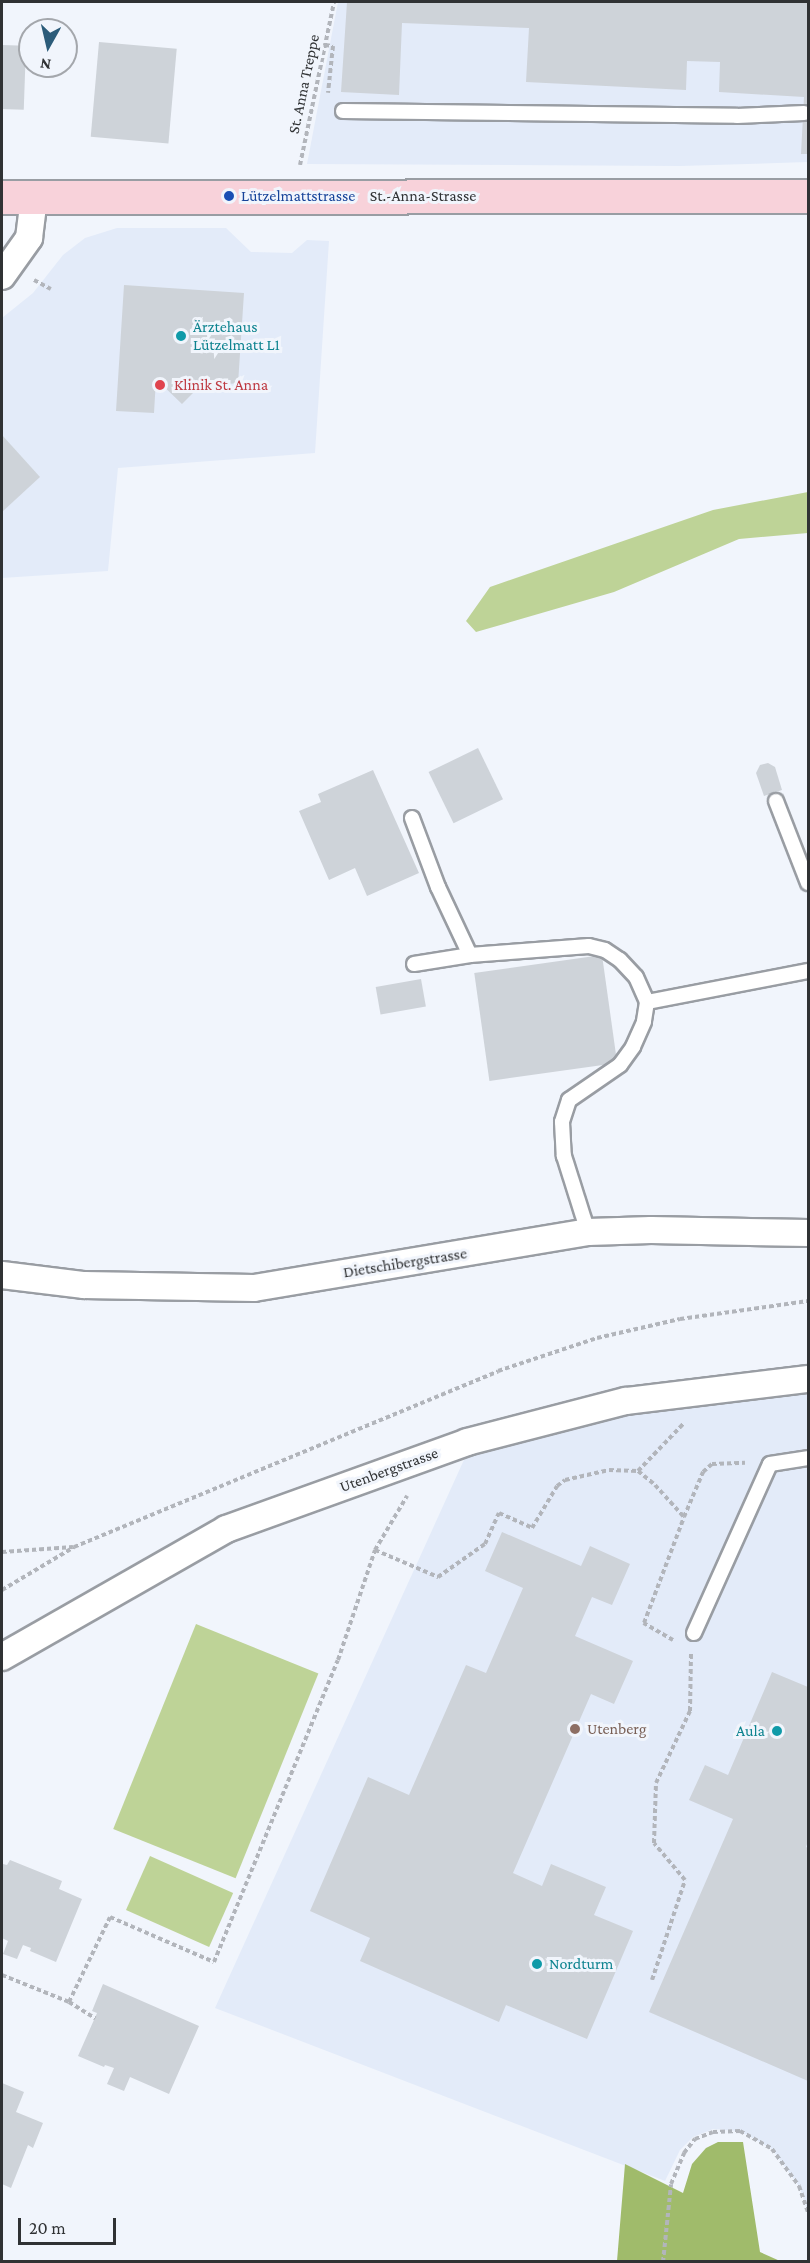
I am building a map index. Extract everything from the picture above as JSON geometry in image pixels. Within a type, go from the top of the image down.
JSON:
[{"type":"main road","name":"St.-Anna-Strasse","points":[[2,197],[808,196]]},
{"type":"street","points":[[2,276],[29,238],[34,198]]},
{"type":"street","name":"Dietschibergstrasse","points":[[2,1275],[84,1285],[254,1288],[588,1232],[651,1230],[808,1233]]},
{"type":"street","name":"Utenbergstrasse","points":[[2,1657],[226,1529],[432,1454],[467,1442],[626,1401],[808,1379]]},
{"type":"lane","points":[[343,111],[737,116],[804,113]]},
{"type":"lane","points":[[776,801],[808,883]]},
{"type":"lane","points":[[412,818],[438,887],[470,955]]},
{"type":"lane","points":[[414,964],[470,955],[571,946],[605,950],[629,968],[646,1002],[640,1035],[627,1057],[609,1073],[579,1092],[565,1108],[562,1122],[564,1156],[588,1232]]},
{"type":"lane","points":[[646,1002],[808,971]]},
{"type":"lane","points":[[694,1633],[770,1464],[808,1458]]},
{"type":"path","name":"St. Anna Treppe","points":[[298,172],[334,2]]},
{"type":"path","points":[[325,45],[333,46],[326,110],[343,111]]},
{"type":"path","points":[[2,1590],[74,1547],[509,1367],[597,1338],[680,1318],[808,1300]]},
{"type":"path","points":[[638,1471],[690,1416],[689,1393]]},
{"type":"path","points":[[69,2002],[110,1917],[214,1962],[338,1660],[375,1550],[432,1454]]},
{"type":"path","points":[[691,1650],[644,1623],[703,1472],[712,1464],[721,1462],[770,1464]]},
{"type":"path","points":[[375,1550],[438,1577],[485,1544],[499,1513],[532,1528],[557,1486],[566,1480],[609,1470],[638,1471],[655,1485],[684,1517]]},
{"type":"path","points":[[2,1552],[74,1547]]},
{"type":"path","points":[[652,1980],[685,1880],[654,1843],[656,1783],[690,1711],[691,1650],[694,1633]]},
{"type":"path","points":[[2,1975],[69,2002],[95,2018]]},
{"type":"path","points":[[663,2262],[671,2184],[684,2153],[694,2139],[713,2132],[740,2131],[772,2149],[799,2186],[808,2212]]},
{"type":"shaded area","points":[[338,2],[808,2],[808,162],[680,166],[307,164]]},
{"type":"shaded area","name":"Klinik St. Anna","points":[[117,228],[226,228],[251,252],[292,253],[307,240],[329,241],[315,453],[118,468],[108,571],[2,578],[2,318],[33,293],[63,255],[85,238]]},
{"type":"shaded area","name":"Utenberg","points":[[808,1391],[808,2212],[799,2186],[772,2149],[740,2131],[713,2129],[693,2137],[680,2150],[665,2181],[215,2008],[468,1451],[617,1411]]},
{"type":"green space","points":[[808,492],[808,533],[739,539],[614,592],[476,632],[466,621],[490,587],[713,510]]},
{"type":"green space","points":[[196,1624],[318,1673],[236,1878],[113,1829]]},
{"type":"green space","points":[[150,1856],[233,1893],[209,1947],[126,1910]]},
{"type":"green space","points":[[718,2142],[743,2142],[760,2252],[780,2261],[617,2261],[625,2164],[683,2193],[692,2164],[706,2148]]},
{"type":"building","points":[[347,2],[808,2],[808,154],[801,154],[804,97],[719,92],[720,62],[687,61],[686,90],[526,82],[529,28],[402,23],[399,95],[341,92]]},
{"type":"building","points":[[99,42],[177,49],[168,143],[91,137]]},
{"type":"building","points":[[2,45],[18,46],[18,78],[25,78],[24,110],[2,109]]},
{"type":"building","name":"Ärztehaus Lützelmatt L1","points":[[124,285],[244,293],[238,384],[204,382],[182,404],[156,379],[154,413],[116,411]]},
{"type":"building","points":[[2,435],[40,477],[2,512]]},
{"type":"building","points":[[478,748],[503,799],[454,823],[429,772]]},
{"type":"building","points":[[768,763],[775,767],[782,790],[764,796],[756,773],[760,765]]},
{"type":"building","points":[[373,770],[419,873],[367,896],[355,868],[329,880],[299,811],[321,802],[318,794]]},
{"type":"building","points":[[602,955],[617,1063],[489,1081],[474,973]]},
{"type":"building","points":[[421,979],[426,1007],[381,1015],[376,987]]},
{"type":"building","points":[[502,1532],[581,1566],[590,1546],[630,1564],[612,1605],[592,1597],[575,1636],[633,1661],[614,1704],[591,1694],[513,1873],[542,1886],[551,1864],[606,1887],[594,1915],[633,1931],[587,2039],[506,2005],[499,2022],[360,1961],[370,1938],[310,1911],[368,1777],[409,1795],[466,1665],[486,1673],[523,1588],[485,1571]]},
{"type":"building","points":[[772,1672],[808,1687],[808,1841],[806,1847],[808,1848],[808,2081],[649,2012],[733,1819],[689,1800],[705,1765],[728,1775]]},
{"type":"building","points":[[10,1860],[62,1881],[59,1889],[82,1899],[56,1962],[30,1951],[31,1948],[23,1945],[17,1959],[3,1954],[8,1941],[2,1938],[2,1868],[3,1864],[7,1865]]},
{"type":"building","points":[[103,1984],[199,2026],[169,2094],[130,2077],[124,2091],[107,2084],[114,2068],[105,2065],[104,2067],[78,2056],[97,2013],[92,2011]]},
{"type":"building","points":[[2,2083],[24,2092],[16,2112],[43,2123],[33,2148],[28,2145],[11,2188],[2,2184]]},
{"type":"place","name":"Lützelmattstrasse","points":[[229,196]]},
{"type":"place","name":"Ärztehaus Lützelmatt L1","points":[[181,336]]},
{"type":"place","name":"Klinik St. Anna","points":[[160,385]]},
{"type":"place","name":"Utenberg","points":[[575,1729]]},
{"type":"place","name":"Aula","points":[[777,1731]]},
{"type":"place","name":"Nordturm","points":[[537,1964]]}]
